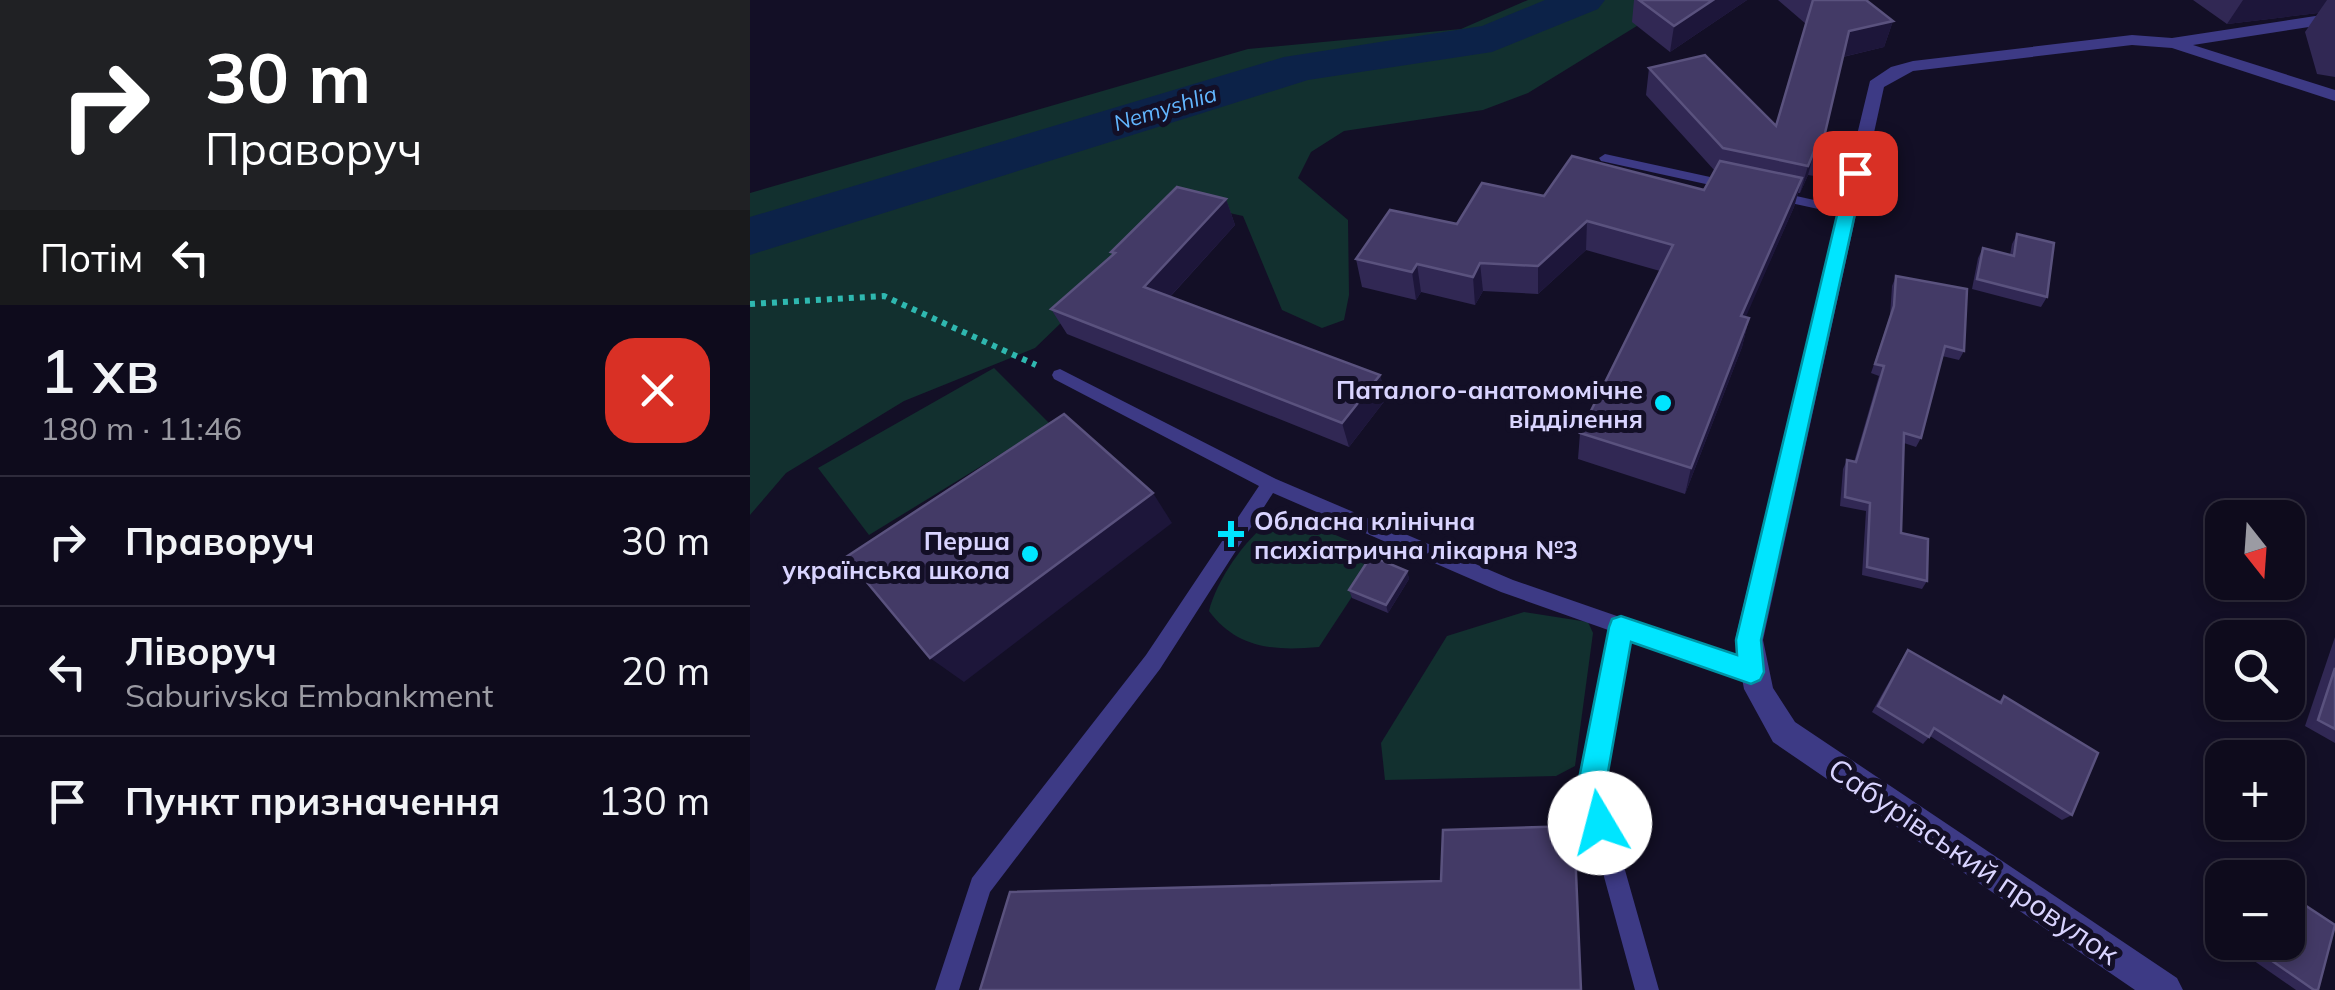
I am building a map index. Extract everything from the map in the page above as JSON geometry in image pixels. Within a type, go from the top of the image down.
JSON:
[{"type":"street","points":[[1751,672],[1749,640],[1876,86],[1897,70],[2132,40],[2172,42],[2335,18]]},
{"type":"street","points":[[2172,42],[2335,96]]},
{"type":"street","name":"Сабурівський провулок","points":[[1751,672],[1762,703],[1784,732],[2165,990]]},
{"type":"lane","points":[[1605,158],[1846,211]]},
{"type":"lane","points":[[1060,376],[1270,484],[1508,586],[1751,672]]},
{"type":"lane","points":[[947,990],[980,886],[1152,662],[1270,484]]},
{"type":"lane","points":[[1621,627],[1591,789],[1647,990]]},
{"type":"path","points":[[750,304],[884,296],[1060,376]]},
{"type":"green space","points":[[1528,0],[1679,0],[1528,93],[1483,110],[1344,131],[1311,152],[1298,178],[1348,220],[1349,295],[1344,320],[1322,328],[1282,310],[1243,216],[1193,205],[1181,207],[1035,348],[904,401],[786,473],[750,515],[750,193],[1248,49],[1461,29]]},
{"type":"green space","points":[[994,368],[1050,424],[869,535],[818,468]]},
{"type":"green space","points":[[1284,513],[1380,554],[1319,647],[1258,645],[1232,633],[1209,611],[1220,584],[1248,541]]},
{"type":"green space","points":[[1524,612],[1588,622],[1593,633],[1575,766],[1556,776],[1385,780],[1381,743],[1447,636]]},
{"type":"building","points":[[1639,0],[1713,0],[1674,26]]},
{"type":"building","points":[[1813,0],[1866,0],[1893,21],[1849,31],[1821,150],[1815,149],[1808,166],[1723,148],[1649,68],[1705,55],[1776,126]]},
{"type":"building","points":[[1572,156],[1704,190],[1720,161],[1802,178],[1741,316],[1749,318],[1691,468],[1580,433],[1673,245],[1587,221],[1538,266],[1480,263],[1473,277],[1417,264],[1412,272],[1356,259],[1390,210],[1457,224],[1482,183],[1544,196]]},
{"type":"building","points":[[1177,187],[1226,199],[1144,287],[1380,375],[1342,423],[1051,309],[1115,253],[1111,252]]},
{"type":"building","points":[[2017,234],[2054,243],[2047,297],[1977,279],[1983,248],[2014,256]]},
{"type":"building","points":[[1896,276],[1967,289],[1964,351],[1945,346],[1921,438],[1904,433],[1901,533],[1928,539],[1927,581],[1867,567],[1870,503],[1845,497],[1847,460],[1856,462],[1884,366],[1875,364],[1894,306]]},
{"type":"building","name":"Перша українська школа","points":[[1064,414],[1153,493],[930,658],[846,557]]},
{"type":"building","points":[[1371,556],[1407,571],[1386,605],[1349,590]]},
{"type":"building","points":[[1908,650],[2001,703],[2004,696],[2098,753],[2072,815],[1934,728],[1929,737],[1878,706]]},
{"type":"building","points":[[2335,668],[2335,729],[2318,720]]},
{"type":"building","points":[[1574,826],[1581,990],[980,990],[1010,892],[1441,881],[1443,830]]},
{"type":"building","points":[[2305,905],[2335,925],[2318,990],[2271,960],[2305,960]]},
{"type":"waterway","name":"Nemyshlia","points":[[750,236],[1301,67],[1492,38],[1583,0]]},
{"type":"place","name":"Паталого-анатомомічне відділення","points":[[1663,403]]},
{"type":"place","name":"Обласна клінічна психіатрична лікарня №3","points":[[1231,534]]},
{"type":"place","name":"Перша українська школа","points":[[1030,554]]},
{"type":"route","points":[[1600,823],[1591,789],[1621,627],[1751,672],[1749,640],[1855,173]]}]
